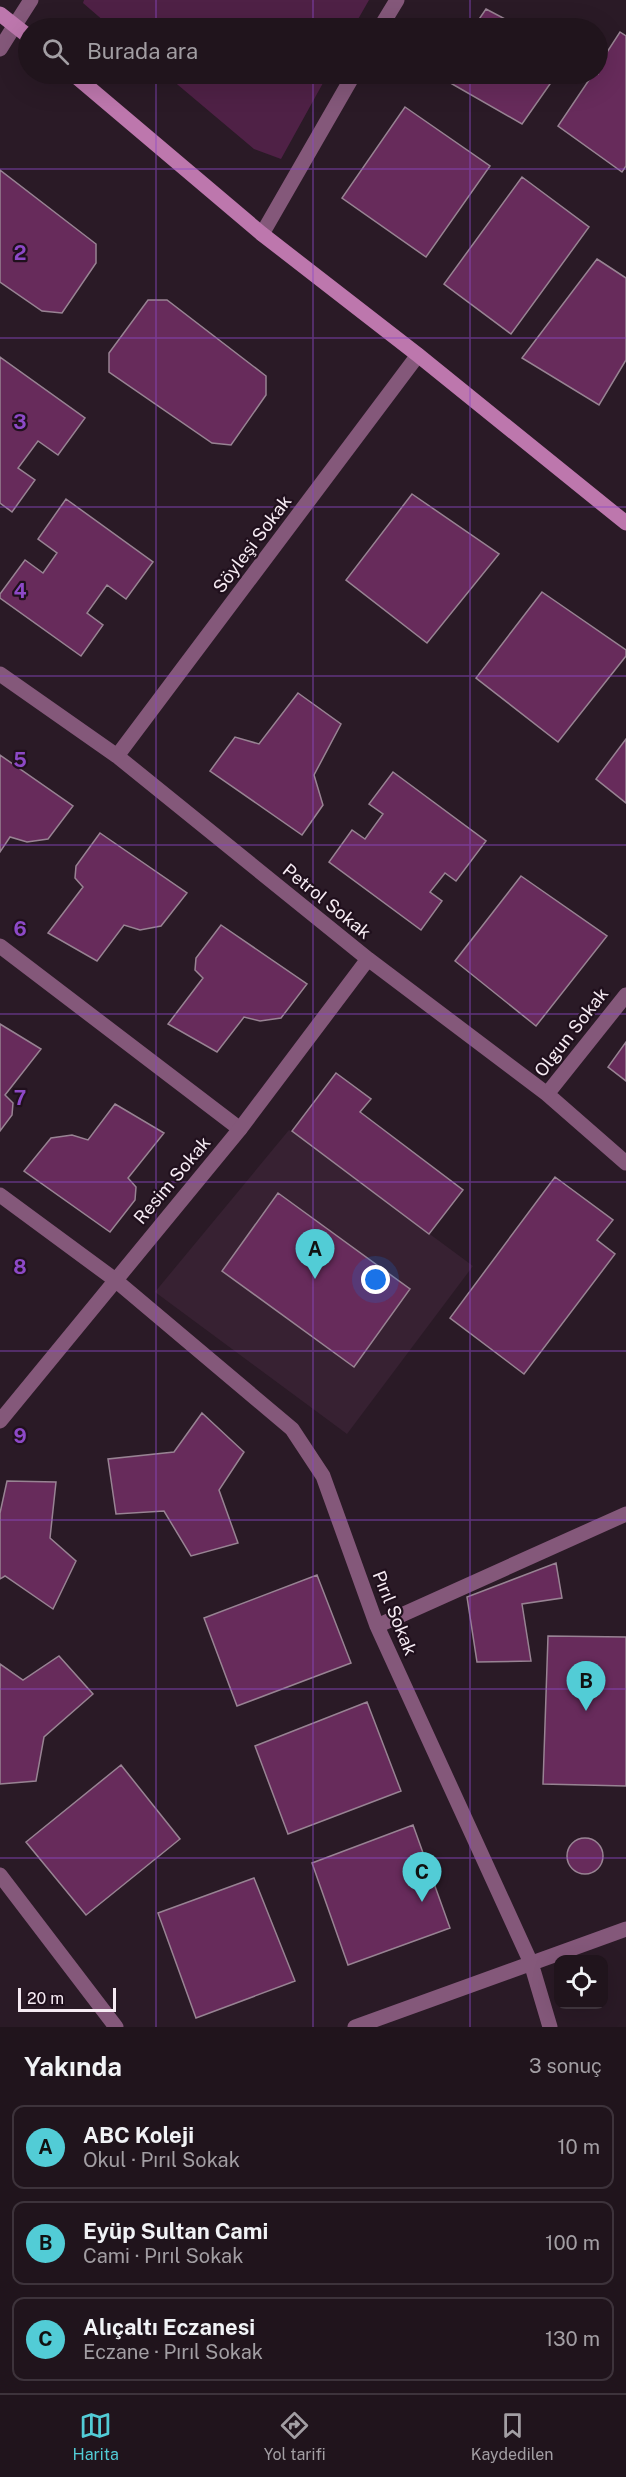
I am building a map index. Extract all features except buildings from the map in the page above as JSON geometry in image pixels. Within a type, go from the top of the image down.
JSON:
[{"type":"main road","points":[[0,14],[18,28]]},
{"type":"main road","points":[[85,84],[262,234],[418,355],[626,523]]},
{"type":"street","points":[[19,18],[31,0]]},
{"type":"street","points":[[386,18],[397,0]]},
{"type":"street","points":[[0,49],[18,20]]},
{"type":"street","points":[[262,234],[348,84]]},
{"type":"street","name":"Söyleşi Sokak","points":[[117,756],[418,355]]},
{"type":"street","name":"Petrol Sokak","points":[[0,674],[117,756],[368,959],[547,1094],[626,1163]]},
{"type":"street","points":[[0,946],[240,1129]]},
{"type":"street","name":"Resim Sokak","points":[[0,1421],[240,1129],[368,959]]},
{"type":"street","name":"Olgun Sokak","points":[[547,1094],[626,995]]},
{"type":"street","name":"Pırıl Sokak","points":[[0,1195],[114,1280],[292,1429],[323,1476],[377,1626],[531,1963],[550,2027]]},
{"type":"street","points":[[377,1626],[626,1514]]},
{"type":"street","points":[[0,1875],[116,2027]]},
{"type":"street","points":[[355,2027],[626,1929]]},
{"type":"shaded area","points":[[84,0],[369,0],[359,18],[100,18],[83,3]]},
{"type":"shaded area","points":[[177,84],[322,84],[281,159],[254,149]]},
{"type":"shaded area","points":[[289,1130],[473,1266],[347,1434],[155,1292]]},
{"type":"place","name":"ABC Koleji","points":[[315,1279]]},
{"type":"place","name":"Eyüp Sultan Cami","points":[[586,1711]]},
{"type":"place","name":"Alıçaltı Eczanesi","points":[[422,1902]]}]
